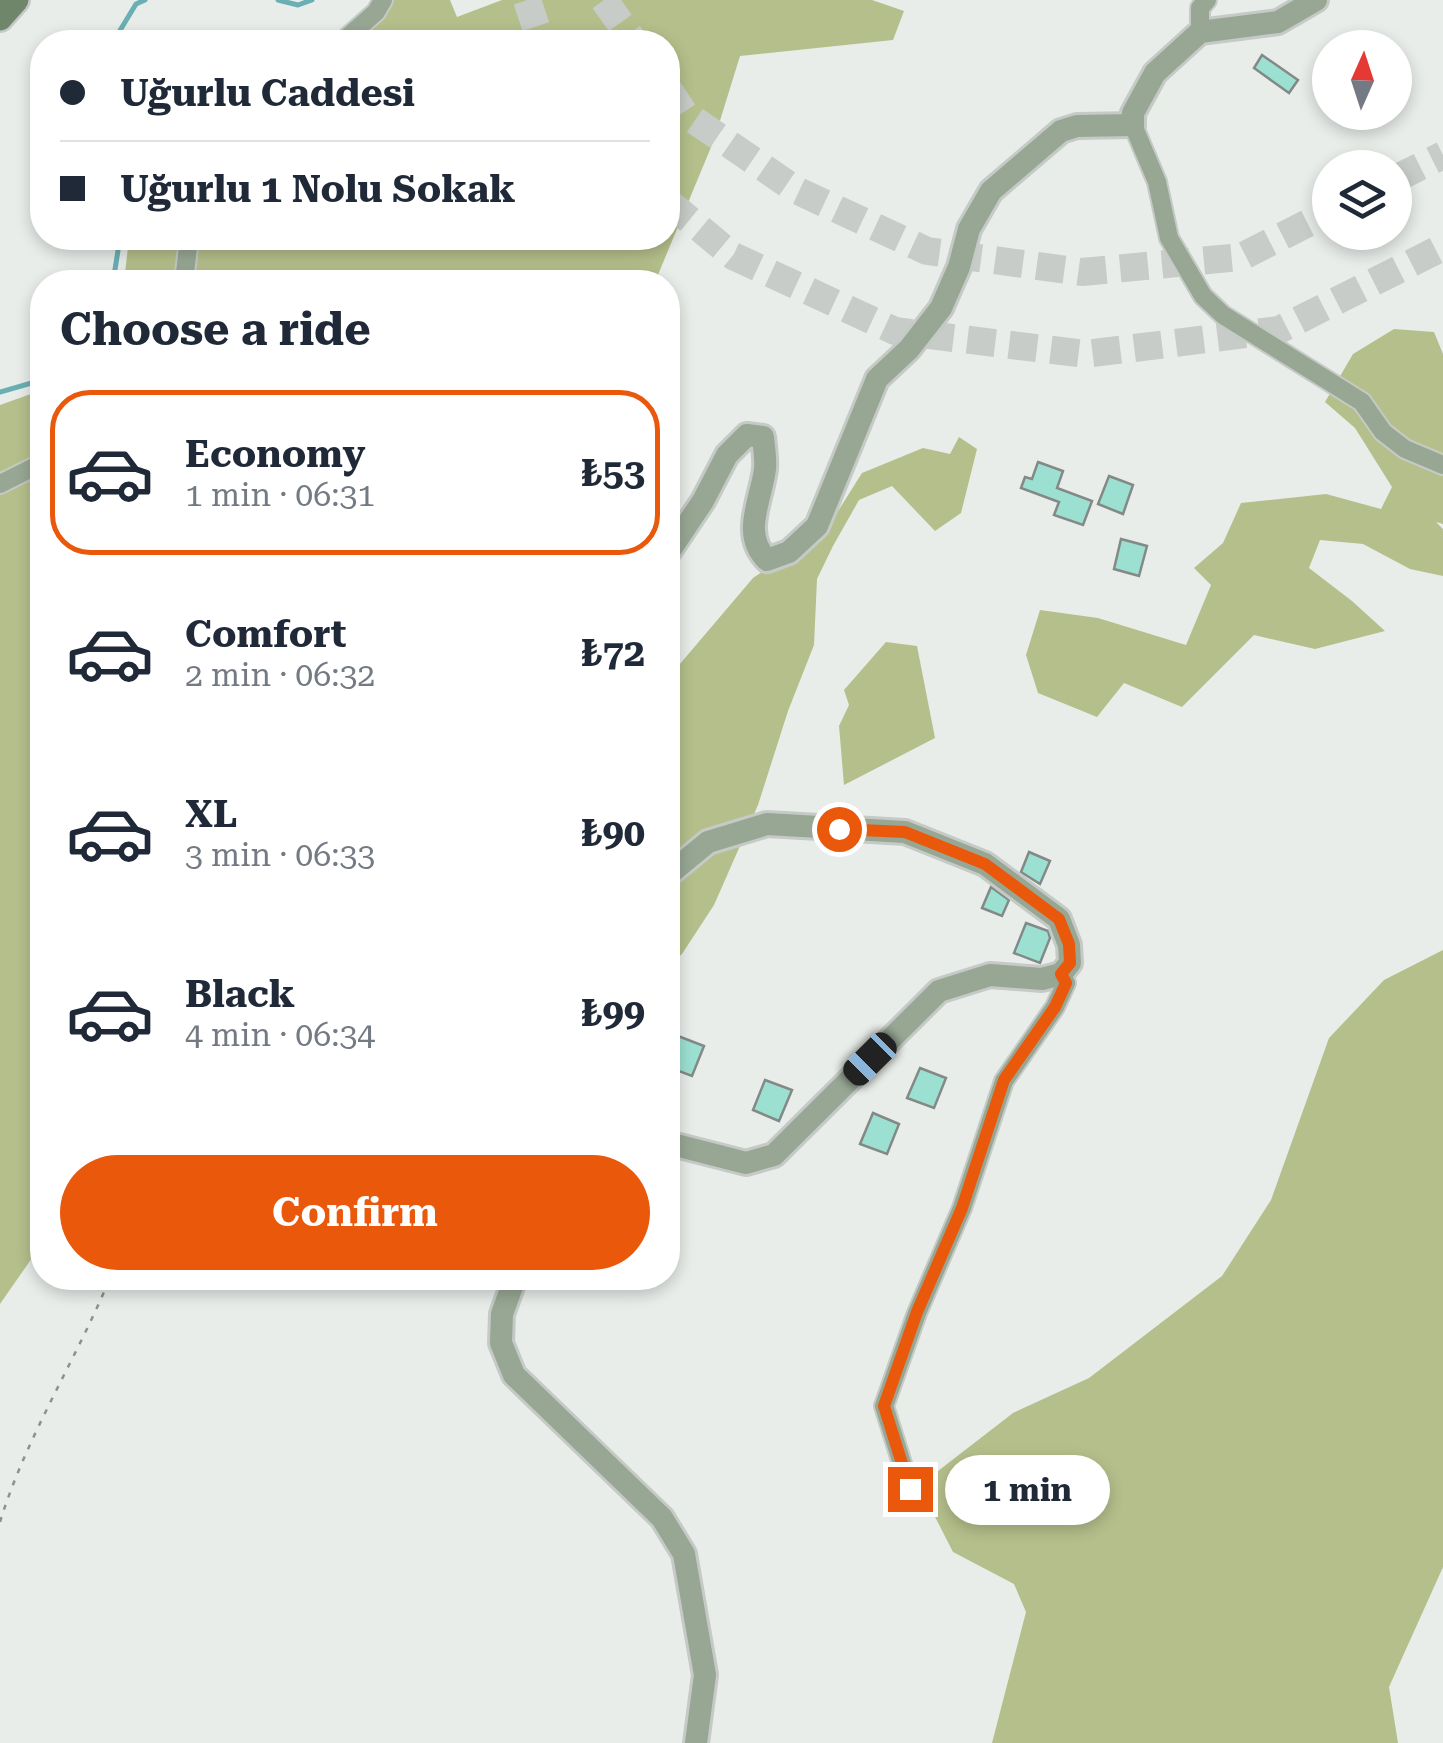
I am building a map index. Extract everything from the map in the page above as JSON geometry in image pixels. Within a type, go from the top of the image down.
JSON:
[{"type":"main road","points":[[0,18],[16,0]]},
{"type":"street","points":[[356,30],[383,0]]},
{"type":"street","points":[[1200,32],[1200,8],[1207,0]]},
{"type":"street","points":[[1316,0],[1278,22],[1200,32],[1155,72],[1132,114],[1133,125],[1157,182],[1168,238],[1203,296],[1223,316],[1362,402],[1383,432],[1405,449],[1443,464]]},
{"type":"street","points":[[680,535],[726,455],[747,435],[764,437],[765,469],[753,514],[756,550],[767,560],[789,552],[817,526],[877,380],[909,350],[942,308],[959,268],[968,229],[991,191],[1060,130],[1133,125]]},
{"type":"street","points":[[0,484],[30,469]]},
{"type":"street","points":[[680,864],[708,842],[767,824],[905,832],[985,864],[1059,919],[1069,944],[1070,963],[1061,974],[1042,979],[990,976],[939,992],[774,1155],[746,1162],[680,1146]]},
{"type":"street","points":[[910,1489],[884,1406],[917,1312],[962,1208],[1004,1080],[1055,1007],[1066,983],[1061,974]]},
{"type":"street","points":[[511,1290],[502,1314],[501,1343],[514,1375],[662,1518],[684,1554],[704,1675],[696,1743]]},
{"type":"path","points":[[0,1522],[12,1484],[105,1290]]},
{"type":"green space","points":[[391,0],[450,0],[457,17],[502,0],[872,0],[904,11],[893,40],[740,56],[714,140],[680,222],[680,30],[362,30]]},
{"type":"green space","points":[[128,250],[668,250],[660,270],[125,270]]},
{"type":"green space","points":[[1394,329],[1434,332],[1443,354],[1443,524],[1436,522],[1443,529],[1443,576],[1410,569],[1363,544],[1320,540],[1309,568],[1385,631],[1315,649],[1254,635],[1182,707],[1124,683],[1097,717],[1038,693],[1026,655],[1040,610],[1098,618],[1186,645],[1211,585],[1194,568],[1223,543],[1241,503],[1326,494],[1381,509],[1392,487],[1355,428],[1325,402],[1353,354]]},
{"type":"green space","points":[[30,394],[30,1261],[0,1304],[0,405]]},
{"type":"green space","points":[[959,437],[977,449],[961,513],[935,531],[892,486],[859,500],[833,546],[817,579],[814,645],[758,805],[714,905],[680,956],[680,664],[753,578],[828,527],[862,473],[923,448],[950,454]]},
{"type":"green space","points":[[886,642],[917,646],[935,738],[844,785],[839,726],[849,705],[844,690]]},
{"type":"green space","points":[[1443,950],[1443,1567],[1389,1687],[1398,1743],[992,1743],[1026,1612],[1014,1584],[953,1552],[931,1509],[938,1471],[1013,1413],[1089,1378],[1222,1276],[1271,1200],[1329,1038],[1384,980]]},
{"type":"building","points":[[1262,55],[1298,80],[1289,93],[1254,68]]},
{"type":"building","points":[[1038,462],[1063,471],[1057,488],[1092,501],[1083,525],[1054,515],[1059,502],[1021,488],[1025,477],[1032,479]]},
{"type":"building","points":[[1109,476],[1133,485],[1123,514],[1098,504]]},
{"type":"building","points":[[1121,539],[1147,546],[1139,576],[1114,569]]},
{"type":"building","points":[[1029,852],[1050,861],[1040,884],[1021,872]]},
{"type":"building","points":[[991,887],[1009,900],[1002,916],[982,908]]},
{"type":"building","points":[[1026,923],[1048,931],[1050,938],[1040,963],[1014,953]]},
{"type":"building","points":[[680,1037],[704,1046],[692,1076],[680,1072]]},
{"type":"building","points":[[920,1068],[946,1078],[934,1108],[907,1098]]},
{"type":"building","points":[[765,1080],[792,1090],[779,1121],[753,1110]]},
{"type":"building","points":[[873,1113],[899,1124],[887,1154],[860,1144]]},
{"type":"waterway","points":[[120,30],[136,4],[145,0]]},
{"type":"waterway","points":[[278,0],[298,5],[312,0]]},
{"type":"waterway","points":[[115,270],[118,250]]},
{"type":"waterway","points":[[0,392],[30,383]]},
{"type":"tunnel","points":[[527,0],[537,30]]},
{"type":"tunnel","points":[[604,0],[625,30]]},
{"type":"tunnel","points":[[680,107],[796,190],[927,251],[1082,272],[1241,257],[1312,221]]},
{"type":"tunnel","points":[[1412,170],[1443,155]]},
{"type":"tunnel","points":[[680,212],[733,256],[895,331],[1086,354],[1279,330],[1443,247]]},
{"type":"route","points":[[839,829],[905,832],[985,864],[1059,919],[1069,944],[1070,963],[1061,974],[1066,983],[1055,1007],[1004,1080],[962,1208],[917,1312],[884,1406],[910,1489]]}]
